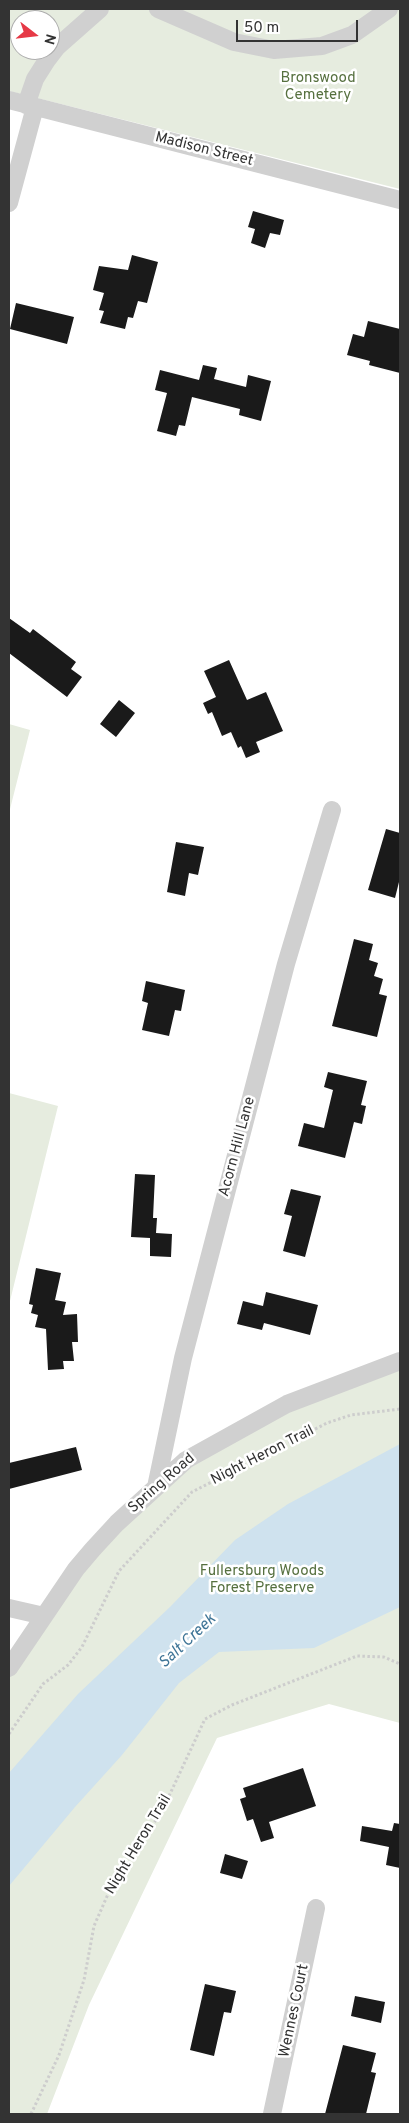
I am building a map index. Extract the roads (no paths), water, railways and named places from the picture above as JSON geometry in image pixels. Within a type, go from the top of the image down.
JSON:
[{"type":"street","points":[[9,203],[31,106],[35,79],[57,47],[100,9]]},
{"type":"street","points":[[158,9],[234,42],[274,50],[297,50],[322,46],[345,38],[369,25],[389,9]]},
{"type":"street","name":"Madison Street","points":[[9,100],[400,200]]},
{"type":"street","name":"Acorn Hill Lane","points":[[156,1487],[183,1358],[200,1290],[286,964],[332,810]]},
{"type":"street","name":"Spring Road","points":[[9,1668],[93,1549],[117,1522],[186,1460],[287,1404],[400,1361]]},
{"type":"street","points":[[9,1608],[44,1616]]},
{"type":"street","name":"Wennes Court","points":[[272,2114],[316,1908]]},
{"type":"water","name":"Salt Creek","points":[[400,1444],[400,1607],[314,1648],[219,1652],[179,1683],[122,1755],[75,1807],[9,1886],[9,1773],[78,1694],[170,1607],[235,1540],[288,1504]]},
{"type":"park label","name":"Bronswood Cemetery","points":[[318,88]]},
{"type":"park label","name":"Fullersburg Woods Forest Preserve","points":[[262,1580]]}]
